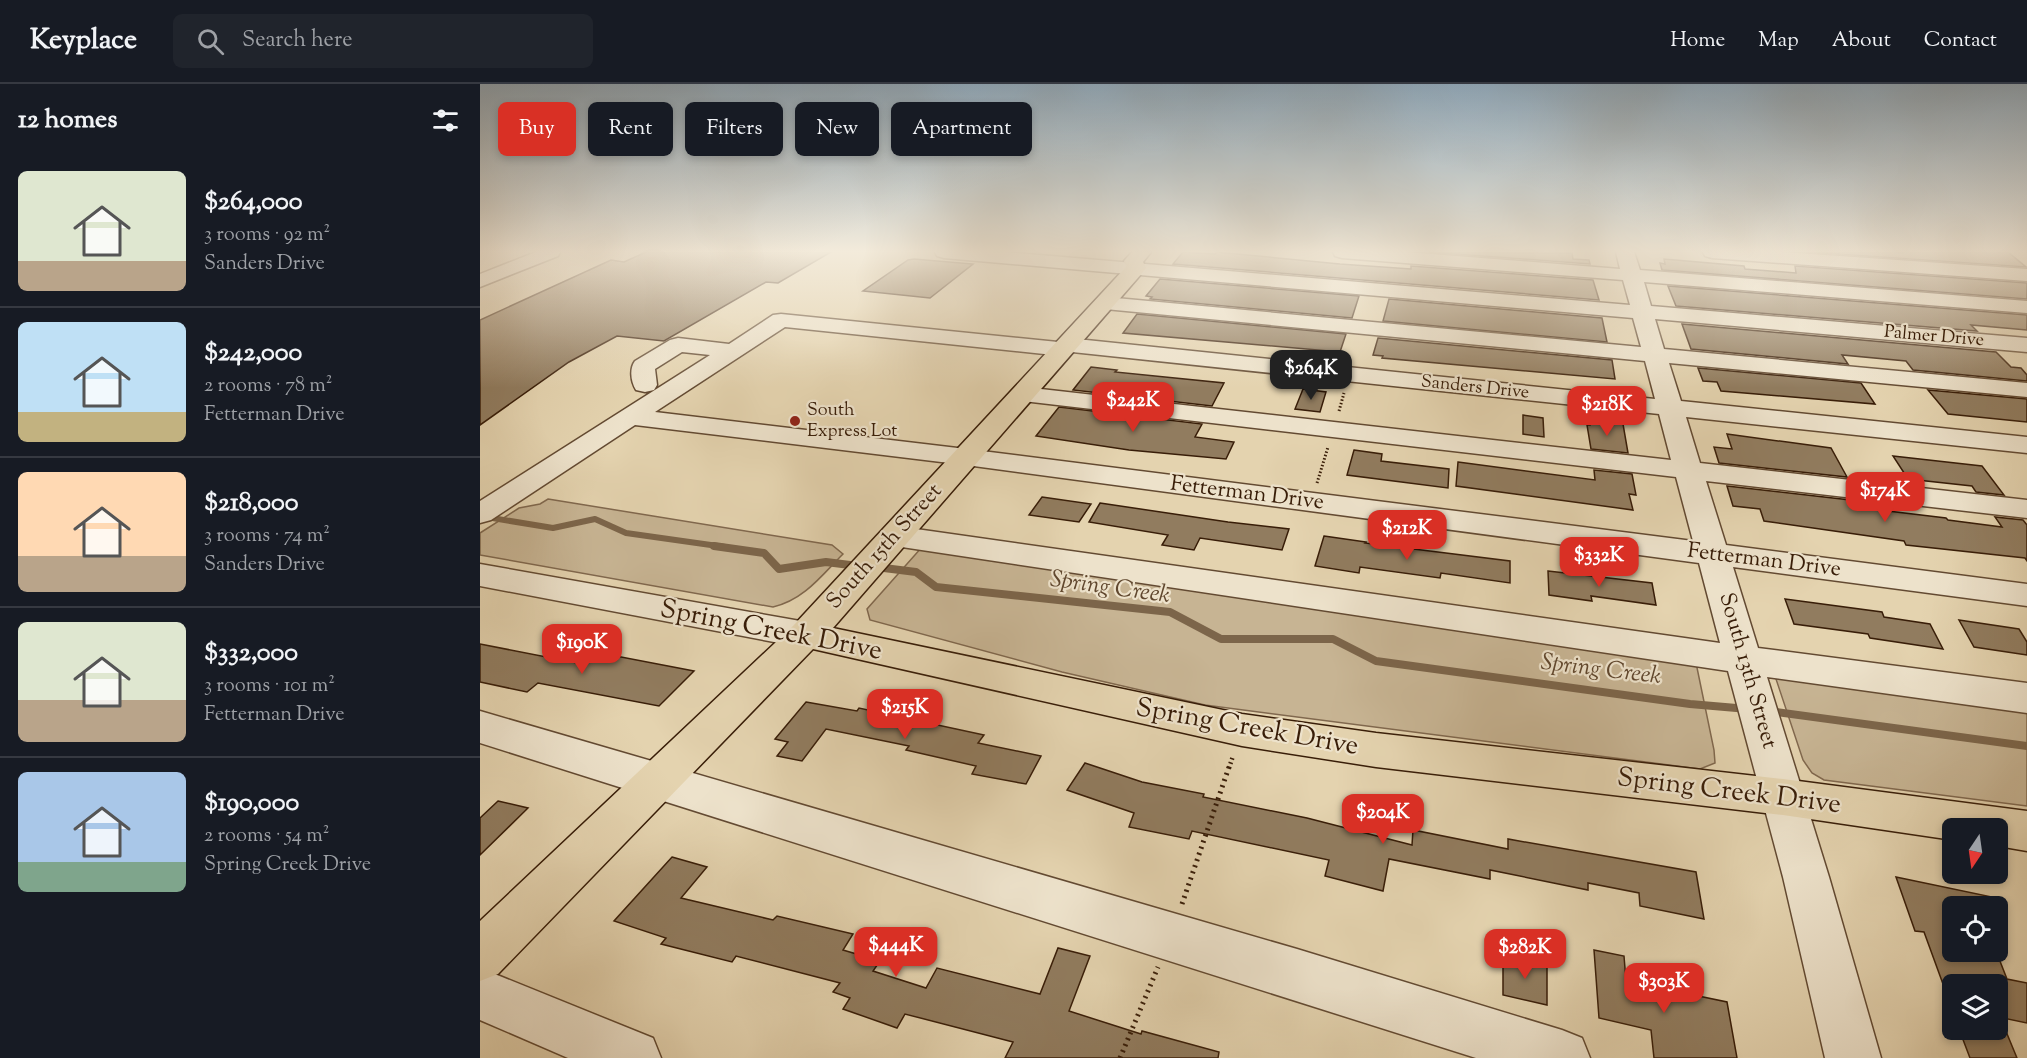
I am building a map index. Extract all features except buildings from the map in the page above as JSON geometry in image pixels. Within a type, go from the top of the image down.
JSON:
[{"type":"main road","name":"South 15th Street","points":[[480,956],[806,635],[1109,297]]},
{"type":"main road","name":"Spring Creek Drive","points":[[806,635],[1242,730],[1376,750],[1784,797],[2026,833]]},
{"type":"street","name":"Palmer Drive","points":[[1502,297],[2027,345]]},
{"type":"street","name":"South 13th Street","points":[[1639,297],[1784,797],[1853,1058]]},
{"type":"street","points":[[1941,297],[2027,307]]},
{"type":"street","points":[[1105,303],[2027,390]]},
{"type":"street","name":"Sanders Drive","points":[[486,502],[522,487],[781,320],[2027,445]]},
{"type":"street","points":[[645,385],[643,366],[678,345],[732,351]]},
{"type":"street","points":[[1023,394],[2027,509]]},
{"type":"street","name":"Fetterman Drive","points":[[630,417],[966,457],[2027,595]]},
{"type":"street","points":[[887,545],[1748,674],[2027,698]]},
{"type":"street","name":"Spring Creek Drive","points":[[480,575],[806,635]]},
{"type":"street","points":[[480,727],[1171,936],[1563,1058]]},
{"type":"street","points":[[480,994],[633,1058]]},
{"type":"path","points":[[1120,1058],[1171,936],[1242,730]]},
{"type":"shaded area","points":[[548,499],[832,545],[843,554],[803,593],[784,604],[773,607],[480,555],[480,533],[519,508],[540,504]]},
{"type":"shaded area","points":[[922,547],[1695,658],[1715,763],[1700,769],[1205,705],[1062,672],[870,620],[867,609]]},
{"type":"shaded area","points":[[1772,667],[2027,706],[2027,806],[1824,780],[1812,773],[1803,760]]},
{"type":"waterway","name":"Spring Creek","points":[[480,516],[553,528],[595,519],[626,533],[725,547]]},
{"type":"waterway","name":"Spring Creek","points":[[714,546],[764,553],[779,569],[826,562],[858,566]]},
{"type":"waterway","name":"Spring Creek","points":[[876,567],[916,572],[936,587],[1170,612],[1221,639],[1333,639],[1376,661],[1690,704],[1748,709]]},
{"type":"waterway","name":"Spring Creek","points":[[1769,711],[2027,746]]},
{"type":"place","name":"South Express Lot","points":[[795,421]]}]
